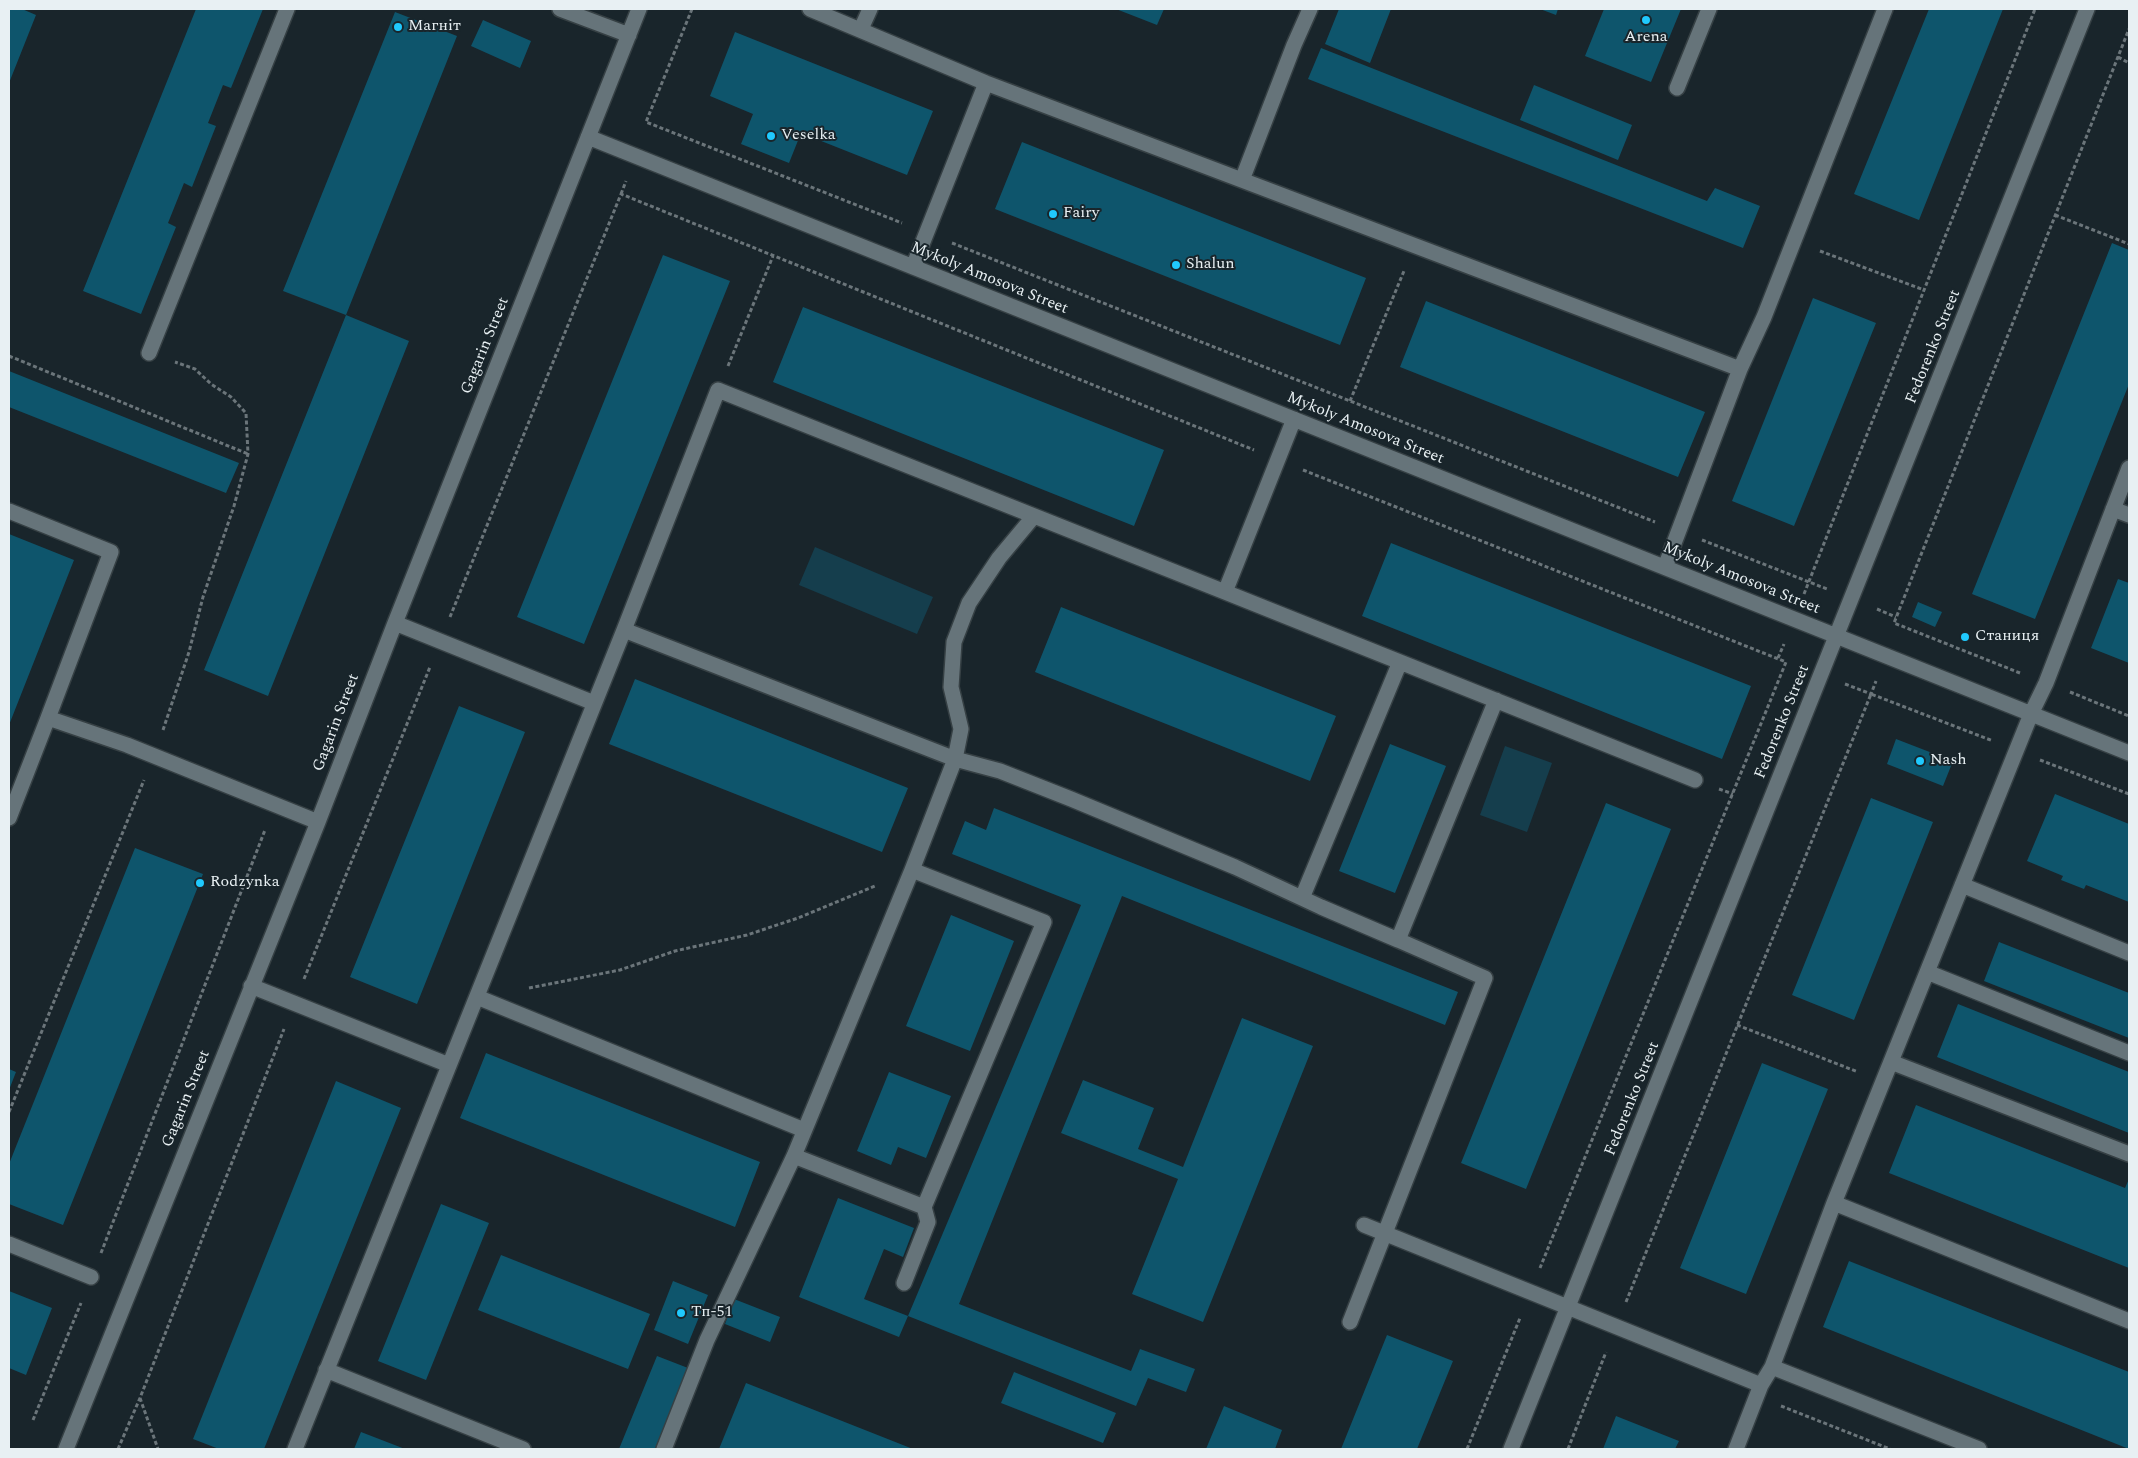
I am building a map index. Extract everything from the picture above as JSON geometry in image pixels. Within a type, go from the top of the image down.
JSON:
[{"type":"street","points":[[149,353],[287,9]]},
{"type":"street","points":[[560,9],[629,36]]},
{"type":"street","name":"Gagarin Street","points":[[66,1449],[318,822],[639,9]]},
{"type":"street","points":[[810,9],[986,83],[1740,369]]},
{"type":"street","points":[[861,29],[870,9]]},
{"type":"street","points":[[1242,180],[1294,45],[1310,9]]},
{"type":"street","points":[[1677,88],[1709,9]]},
{"type":"street","points":[[1665,567],[1740,369],[1794,241],[1885,9]]},
{"type":"street","name":"Fedorenko Street","points":[[1511,1449],[2087,9]]},
{"type":"street","points":[[913,267],[986,83]]},
{"type":"street","name":"Mykoly Amosova Street","points":[[588,137],[2129,753]]},
{"type":"street","points":[[295,1449],[624,630],[718,390],[1695,780]]},
{"type":"street","points":[[1224,592],[1294,419]]},
{"type":"street","points":[[1736,1449],[1759,1391],[1772,1367],[1834,1203],[2016,750],[2046,683],[2129,468]]},
{"type":"street","points":[[2113,508],[2129,515]]},
{"type":"street","points":[[9,511],[111,552],[9,818]]},
{"type":"street","points":[[664,1449],[707,1340],[794,1156],[912,870],[955,759],[961,729],[951,687],[954,642],[969,603],[999,558],[1034,516]]},
{"type":"street","points":[[395,623],[594,703]]},
{"type":"street","points":[[624,630],[955,759],[1000,771],[1072,800],[1235,867],[1485,978],[1350,1322]]},
{"type":"street","points":[[1302,898],[1400,662]]},
{"type":"street","points":[[1398,940],[1496,700]]},
{"type":"street","points":[[48,718],[127,745],[318,822]]},
{"type":"street","points":[[904,1283],[928,1222],[924,1207],[1044,922],[912,870]]},
{"type":"street","points":[[1962,885],[2129,953]]},
{"type":"street","points":[[1927,972],[2129,1053]]},
{"type":"street","points":[[251,986],[449,1065]]},
{"type":"street","points":[[477,998],[804,1130]]},
{"type":"street","points":[[1891,1062],[2129,1154]]},
{"type":"street","points":[[794,1156],[924,1207]]},
{"type":"street","points":[[1834,1203],[2129,1321]]},
{"type":"street","points":[[1364,1224],[1616,1327],[1759,1391]]},
{"type":"street","points":[[9,1244],[91,1277]]},
{"type":"street","points":[[1772,1367],[1979,1449]]},
{"type":"street","points":[[326,1370],[524,1449]]},
{"type":"path","points":[[692,9],[646,122],[1809,582],[2035,9]]},
{"type":"path","points":[[2129,29],[1894,623],[2129,716]]},
{"type":"path","points":[[2118,58],[2129,63]]},
{"type":"path","points":[[2055,215],[2129,244]]},
{"type":"path","points":[[1794,241],[1924,290]]},
{"type":"path","points":[[1350,401],[1414,245]]},
{"type":"path","points":[[718,390],[772,256]]},
{"type":"path","points":[[9,1112],[153,757],[189,652],[206,589],[234,506],[248,454],[246,413],[232,397],[211,384],[195,369],[149,353]]},
{"type":"path","points":[[9,356],[248,454]]},
{"type":"path","points":[[1568,1449],[1871,694],[2129,794]]},
{"type":"path","points":[[33,1420],[91,1277],[275,805]]},
{"type":"path","points":[[524,989],[620,970],[675,951],[747,935],[834,904],[912,870]]},
{"type":"path","points":[[1738,1025],[1883,1082]]},
{"type":"path","points":[[1759,1391],[1890,1449]]},
{"type":"path","points":[[140,1398],[158,1449]]},
{"type":"shaded area","points":[[815,547],[933,597],[917,634],[799,585]]},
{"type":"shaded area","points":[[1505,746],[1552,763],[1527,832],[1480,815]]},
{"type":"building","points":[[9,9],[22,9],[36,15],[9,83]]},
{"type":"building","points":[[196,9],[263,9],[231,88],[223,85],[208,123],[216,126],[192,187],[184,183],[168,223],[176,227],[141,314],[83,291]]},
{"type":"building","points":[[1116,9],[1164,9],[1157,25]]},
{"type":"building","points":[[1339,9],[1391,9],[1370,63],[1325,44]]},
{"type":"building","points":[[1540,9],[1558,9],[1556,15]]},
{"type":"building","points":[[1604,9],[1681,9],[1651,82],[1585,56]]},
{"type":"building","points":[[1929,9],[2003,9],[1919,220],[1854,194]]},
{"type":"building","points":[[395,12],[457,36],[346,315],[283,291]]},
{"type":"building","points":[[483,20],[531,41],[520,68],[471,46]]},
{"type":"building","points":[[735,32],[933,111],[907,175],[801,133],[789,163],[741,144],[753,114],[710,96]]},
{"type":"building","points":[[1321,48],[1707,201],[1715,188],[1760,206],[1743,248],[1308,79]]},
{"type":"building","points":[[1534,85],[1632,125],[1618,160],[1520,120]]},
{"type":"building","points":[[1022,142],[1366,278],[1340,345],[995,209]]},
{"type":"building","points":[[2112,243],[2129,250],[2129,384],[2035,619],[1972,594]]},
{"type":"building","points":[[663,255],[730,281],[584,644],[517,617]]},
{"type":"building","points":[[1813,298],[1876,323],[1794,526],[1732,501]]},
{"type":"building","points":[[1426,301],[1705,412],[1678,477],[1400,367]]},
{"type":"building","points":[[803,307],[1164,450],[1134,526],[773,382]]},
{"type":"building","points":[[346,315],[409,341],[268,696],[204,670]]},
{"type":"building","points":[[9,371],[239,463],[226,493],[9,407]]},
{"type":"building","points":[[9,534],[74,560],[9,725]]},
{"type":"building","points":[[1391,543],[1751,686],[1722,759],[1362,616]]},
{"type":"building","points":[[2118,579],[2129,583],[2129,663],[2091,648]]},
{"type":"building","points":[[1918,602],[1942,612],[1935,627],[1912,617]]},
{"type":"building","points":[[1061,607],[1336,716],[1310,781],[1035,672]]},
{"type":"building","points":[[635,679],[908,788],[882,852],[609,744]]},
{"type":"building","points":[[459,706],[525,732],[417,1004],[350,977]]},
{"type":"building","points":[[1896,739],[1953,761],[1943,786],[1887,764]]},
{"type":"building","points":[[1390,744],[1446,766],[1395,893],[1339,871]]},
{"type":"building","points":[[2055,794],[2129,824],[2129,902],[2086,885],[2084,889],[2061,880],[2063,876],[2027,861]]},
{"type":"building","points":[[1871,798],[1933,822],[1854,1020],[1792,995]]},
{"type":"building","points":[[1606,803],[1671,829],[1526,1189],[1461,1163]]},
{"type":"building","points":[[994,808],[1458,992],[1445,1025],[1122,896],[959,1304],[1131,1371],[1140,1349],[1195,1369],[1186,1392],[1148,1378],[1136,1406],[908,1316],[1081,905],[952,854],[965,821],[986,830]]},
{"type":"building","points":[[135,848],[203,874],[63,1225],[9,1204],[9,1164]]},
{"type":"building","points":[[951,915],[1014,941],[970,1051],[906,1026]]},
{"type":"building","points":[[1999,942],[2129,993],[2129,1038],[1984,981]]},
{"type":"building","points":[[1958,1004],[2129,1072],[2129,1133],[1937,1057]]},
{"type":"building","points":[[1242,1018],[1313,1046],[1203,1322],[1132,1294],[1178,1179],[1061,1133],[1083,1080],[1154,1108],[1138,1149],[1183,1167]]},
{"type":"building","points":[[486,1053],[760,1162],[735,1227],[460,1118]]},
{"type":"building","points":[[1762,1063],[1828,1089],[1746,1294],[1680,1268]]},
{"type":"building","points":[[9,1069],[16,1072],[9,1090]]},
{"type":"building","points":[[889,1072],[951,1096],[926,1158],[898,1147],[891,1165],[857,1151]]},
{"type":"building","points":[[336,1081],[401,1108],[264,1449],[219,1449],[193,1439]]},
{"type":"building","points":[[1916,1105],[2125,1188],[2129,1179],[2129,1268],[1889,1173]]},
{"type":"building","points":[[838,1198],[914,1228],[903,1257],[884,1249],[864,1299],[908,1316],[899,1337],[799,1297]]},
{"type":"building","points":[[441,1204],[489,1223],[426,1380],[378,1361]]},
{"type":"building","points":[[501,1255],[650,1314],[628,1369],[478,1310]]},
{"type":"building","points":[[1849,1261],[2129,1372],[2129,1449],[1823,1327]]},
{"type":"building","name":"Тп-51","points":[[673,1281],[708,1295],[688,1344],[654,1330]]},
{"type":"building","points":[[9,1291],[52,1308],[26,1375],[9,1368]]},
{"type":"building","points":[[734,1299],[780,1317],[770,1342],[725,1324]]},
{"type":"building","points":[[1387,1335],[1453,1361],[1417,1449],[1341,1449]]},
{"type":"building","points":[[657,1356],[688,1368],[655,1449],[619,1449]]},
{"type":"building","points":[[1014,1372],[1116,1413],[1103,1443],[1001,1403]]},
{"type":"building","points":[[746,1383],[913,1449],[719,1449]]},
{"type":"building","points":[[1224,1406],[1282,1430],[1275,1449],[1206,1449]]},
{"type":"building","points":[[1616,1416],[1679,1441],[1675,1449],[1603,1449]]},
{"type":"building","points":[[361,1432],[405,1449],[354,1449]]},
{"type":"place","name":"Arena","points":[[1646,20]]},
{"type":"place","name":"Магніт","points":[[398,27]]},
{"type":"place","name":"Veselka","points":[[771,136]]},
{"type":"place","name":"Fairy","points":[[1053,214]]},
{"type":"place","name":"Shalun","points":[[1176,265]]},
{"type":"place","name":"Станиця","points":[[1965,637]]},
{"type":"place","name":"Nash","points":[[1920,761]]},
{"type":"place","name":"Rodzynka","points":[[200,883]]},
{"type":"place","name":"Тп-51","points":[[681,1313]]}]
